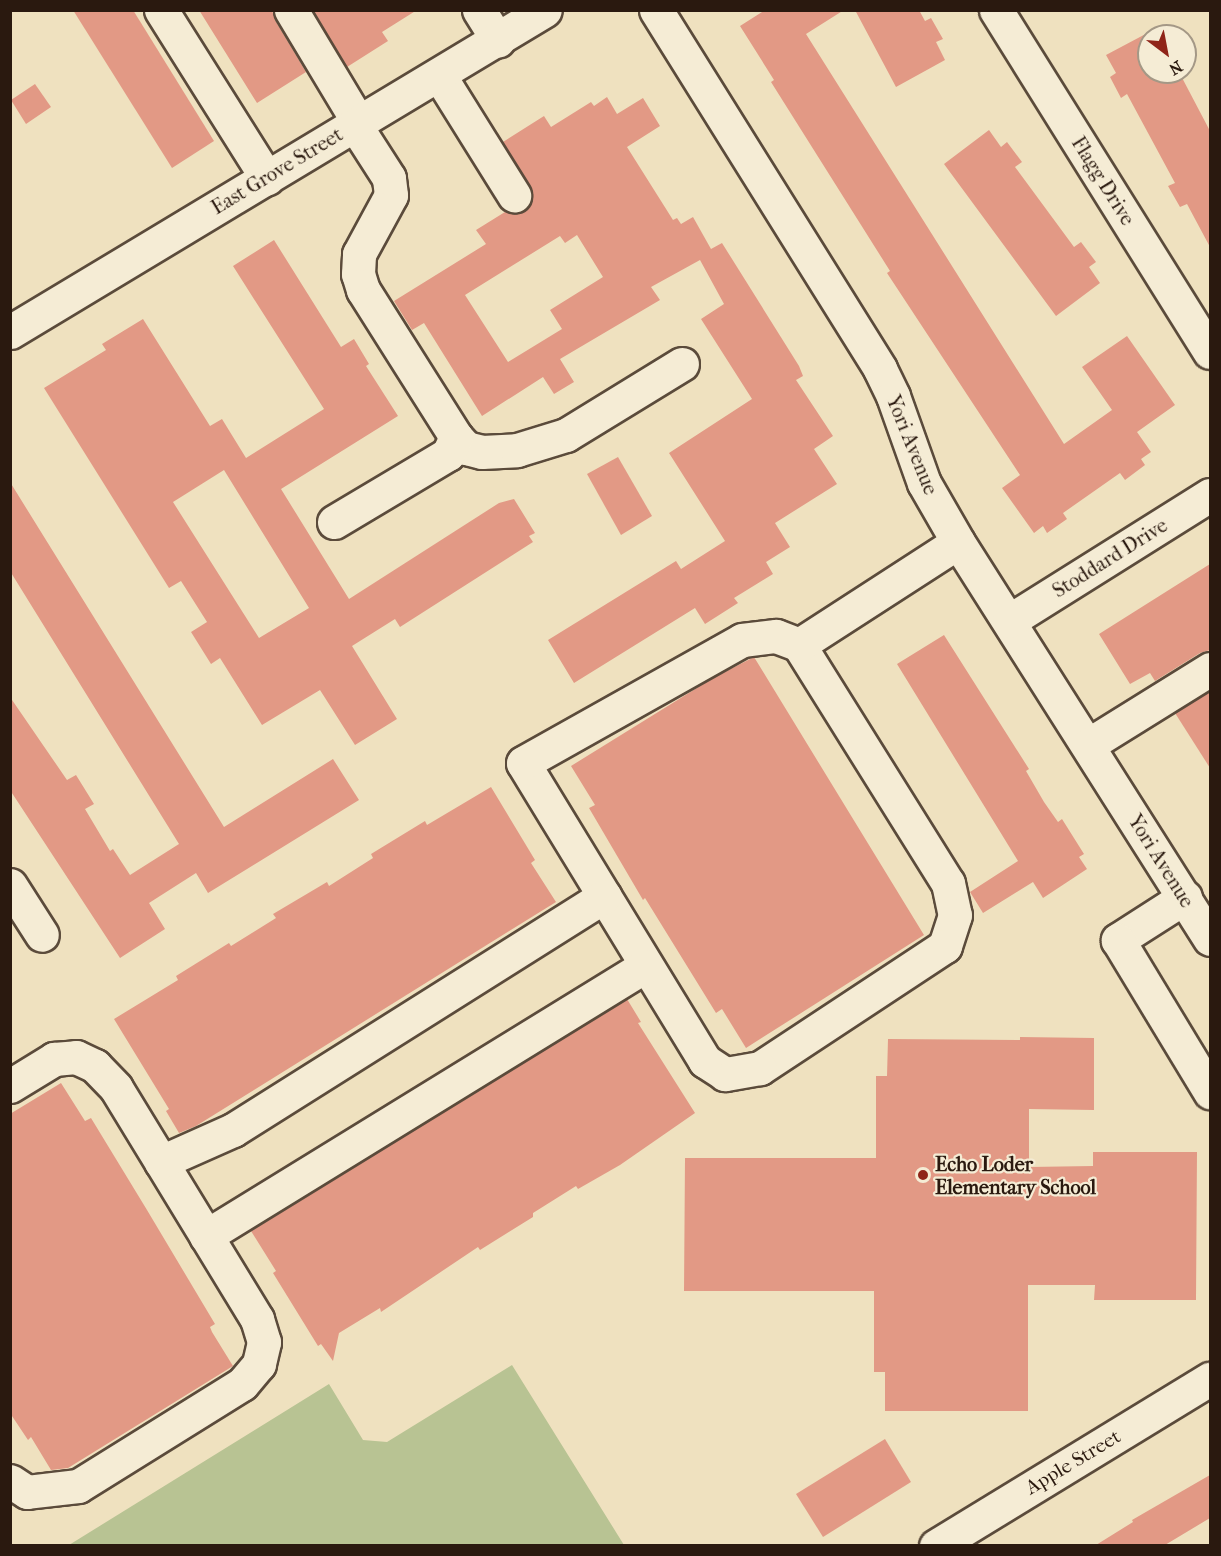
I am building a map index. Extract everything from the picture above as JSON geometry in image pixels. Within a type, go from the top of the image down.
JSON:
[{"type":"street","points":[[161,10],[267,178]]},
{"type":"street","points":[[291,10],[389,178],[392,195],[360,254],[358,274],[363,290],[456,437],[466,448],[482,452],[517,450],[566,435],[682,364]]},
{"type":"street","points":[[479,10],[498,40]]},
{"type":"street","name":"East Grove Street","points":[[10,332],[545,10]]},
{"type":"street","name":"Yori Avenue","points":[[656,10],[880,369],[893,396],[924,483],[958,542],[1210,939]]},
{"type":"street","name":"Flagg Drive","points":[[996,10],[1210,352]]},
{"type":"street","points":[[438,75],[514,195]]},
{"type":"street","points":[[334,522],[448,454],[456,437]]},
{"type":"street","name":"Stoddard Drive","points":[[1009,621],[1210,495]]},
{"type":"street","points":[[799,645],[958,542]]},
{"type":"street","points":[[776,636],[799,645],[948,883],[955,915],[945,946],[760,1068],[725,1074],[705,1061],[523,763],[742,640],[776,636]]},
{"type":"street","points":[[1088,745],[1210,669]]},
{"type":"street","points":[[10,885],[42,935]]},
{"type":"street","points":[[161,1162],[233,1130],[604,896]]},
{"type":"street","points":[[1185,897],[1118,940],[1210,1092]]},
{"type":"street","points":[[206,1236],[645,966]]},
{"type":"street","points":[[10,1086],[54,1059],[76,1057],[95,1066],[116,1088],[256,1319],[264,1342],[258,1364],[242,1384],[78,1486],[27,1492],[10,1481]]},
{"type":"street","name":"Apple Street","points":[[936,1545],[1210,1379]]},
{"type":"green space","points":[[512,1365],[624,1545],[69,1545],[329,1384],[363,1440],[387,1442]]},
{"type":"building","points":[[73,10],[133,10],[214,141],[172,168]]},
{"type":"building","points":[[199,10],[272,10],[275,20],[306,72],[257,103]]},
{"type":"building","points":[[313,10],[417,10],[382,32],[388,41],[347,67]]},
{"type":"building","points":[[765,10],[844,10],[806,34],[1064,444],[1112,410],[1082,367],[1127,336],[1175,405],[1137,432],[1151,452],[1141,459],[1145,465],[1125,480],[1120,473],[1063,513],[1067,519],[1047,533],[1043,526],[1034,533],[1002,488],[1020,475],[887,273],[890,271],[771,82],[774,80],[740,26]]},
{"type":"building","points":[[855,10],[919,10],[925,21],[931,18],[943,39],[936,42],[945,60],[896,87]]},
{"type":"building","points":[[1137,39],[1137,84],[1185,84],[1210,131],[1210,247],[1187,204],[1180,207],[1168,186],[1175,183],[1127,94],[1121,98],[1110,77],[1116,73],[1106,55]]},
{"type":"building","points":[[35,84],[51,107],[26,124],[11,100]]},
{"type":"building","points":[[607,97],[617,114],[643,98],[660,126],[627,147],[673,220],[677,218],[681,224],[693,217],[711,249],[722,243],[799,366],[803,376],[796,380],[833,436],[814,449],[837,484],[775,523],[790,547],[766,562],[773,574],[734,598],[738,603],[705,624],[695,608],[574,683],[548,640],[676,561],[681,569],[725,541],[669,453],[752,399],[701,319],[724,304],[700,260],[651,287],[660,300],[560,359],[574,382],[554,394],[543,377],[482,416],[424,323],[412,330],[394,301],[486,244],[476,230],[505,212],[515,214],[523,211],[530,204],[533,194],[530,186],[503,142],[544,116],[551,127],[591,102],[594,106]],"holes":[[[577,235],[603,277],[550,310],[562,329],[508,362],[465,295],[560,236],[565,243]]]},
{"type":"building","points":[[989,130],[1001,147],[1007,142],[1022,162],[1015,167],[1074,247],[1081,242],[1096,262],[1089,267],[1100,283],[1056,316],[944,164]]},
{"type":"building","points":[[274,240],[341,347],[354,339],[369,364],[366,366],[398,416],[281,489],[349,599],[499,503],[514,499],[535,533],[529,536],[533,542],[400,627],[395,619],[352,646],[397,719],[355,745],[320,690],[262,725],[220,658],[211,664],[191,632],[207,622],[181,581],[169,588],[44,388],[106,350],[102,344],[143,319],[210,426],[222,419],[246,458],[324,409],[233,266]],"holes":[[[224,470],[309,608],[259,638],[173,502]]]},
{"type":"building","points":[[618,457],[652,516],[621,535],[587,474]]},
{"type":"building","points":[[10,482],[224,827],[333,759],[359,800],[208,893],[196,873],[149,903],[165,929],[120,958],[10,790],[10,697],[67,780],[76,775],[94,804],[85,809],[110,851],[113,849],[130,875],[179,844],[10,571]]},
{"type":"building","points":[[1210,564],[1210,650],[1200,653],[1155,681],[1150,673],[1130,684],[1099,634]]},
{"type":"building","points":[[944,635],[1029,769],[1026,771],[1044,802],[1058,822],[1062,819],[1084,854],[1079,857],[1087,869],[1043,898],[1033,882],[983,913],[970,892],[1018,861],[897,664]]},
{"type":"building","points":[[754,657],[924,935],[746,1048],[722,1009],[716,1013],[645,898],[643,900],[589,808],[595,805],[571,766],[713,678]]},
{"type":"building","points":[[1210,691],[1210,768],[1175,713]]},
{"type":"building","points":[[491,787],[535,860],[531,863],[556,902],[196,1126],[179,1133],[166,1111],[169,1109],[114,1019],[178,980],[176,976],[229,943],[231,946],[276,918],[273,914],[327,882],[329,886],[373,858],[371,854],[425,821],[427,825]]},
{"type":"building","points":[[627,999],[641,1022],[638,1023],[695,1113],[620,1165],[578,1189],[576,1186],[533,1213],[533,1217],[480,1250],[478,1247],[381,1312],[380,1308],[339,1333],[333,1361],[321,1344],[318,1346],[273,1273],[276,1271],[251,1231]]},
{"type":"building","points":[[1020,1037],[1094,1038],[1094,1110],[1029,1109],[1029,1167],[1093,1166],[1093,1152],[1197,1152],[1196,1300],[1094,1300],[1095,1285],[1028,1285],[1028,1411],[885,1411],[885,1372],[874,1372],[874,1291],[684,1291],[685,1158],[876,1158],[876,1076],[887,1076],[888,1039],[1020,1040]]},
{"type":"building","points":[[61,1083],[85,1121],[91,1118],[147,1210],[215,1324],[210,1327],[212,1332],[233,1366],[68,1468],[51,1470],[31,1437],[28,1440],[10,1413],[10,1114]]},
{"type":"building","points":[[885,1439],[911,1482],[823,1537],[796,1494]]},
{"type":"building","points":[[1210,1475],[1210,1518],[1165,1545],[1096,1545],[1133,1522],[1132,1520]]},
{"type":"place","name":"Echo Loder Elementary School","points":[[923,1175]]}]
